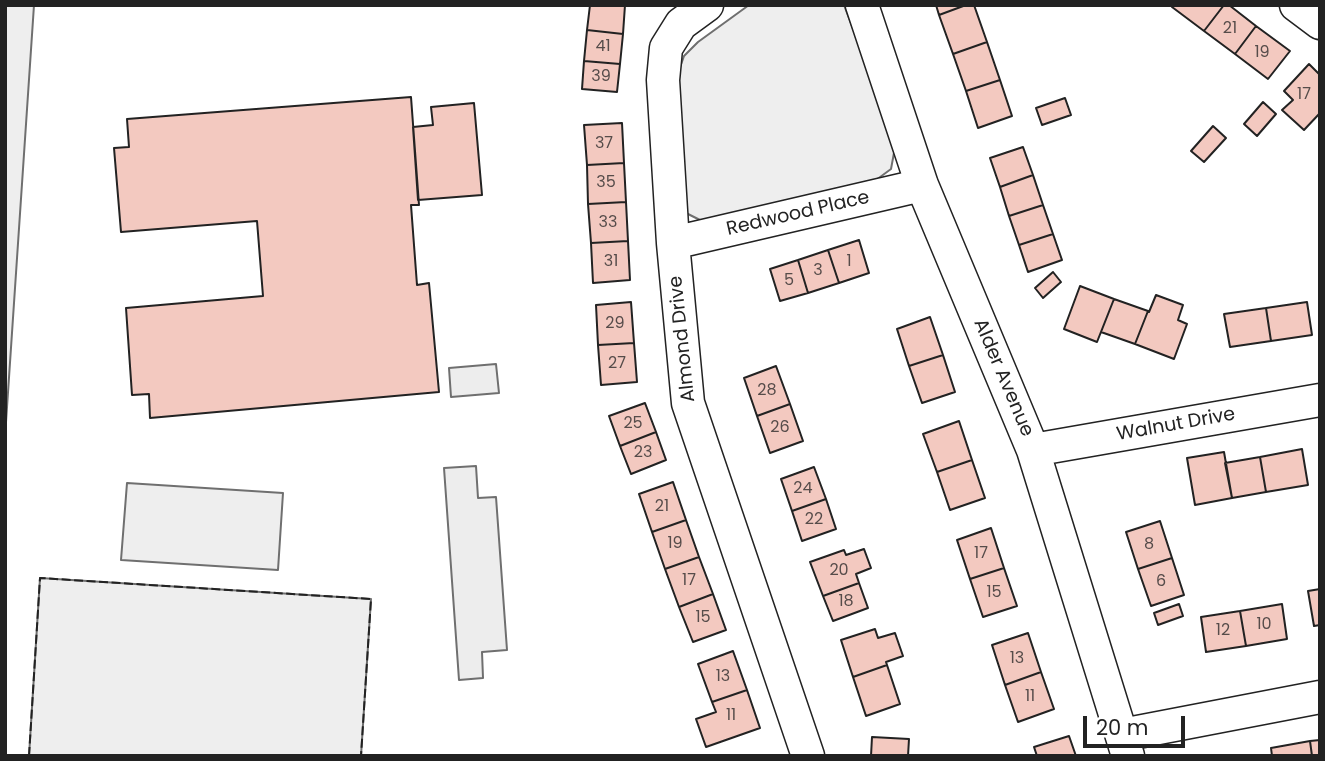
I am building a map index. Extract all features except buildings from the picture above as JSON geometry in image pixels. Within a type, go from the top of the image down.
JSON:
[{"type":"street","name":"Almond Drive","points":[[707,5],[681,24],[666,48],[663,80],[688,403],[808,756]]},
{"type":"street","name":"Alder Avenue","points":[[862,5],[922,185],[1033,450],[1125,745]]},
{"type":"street","points":[[1296,5],[1320,23]]},
{"type":"street","name":"Redwood Place","points":[[674,243],[922,185]]},
{"type":"street","name":"Walnut Drive","points":[[1033,450],[1320,400]]},
{"type":"street","points":[[1125,745],[1320,697]]},
{"type":"shaded area","points":[[5,5],[34,5],[5,437]]},
{"type":"shaded area","points":[[749,5],[844,5],[896,142],[891,169],[872,183],[702,221],[686,213],[676,79],[684,56],[698,42]]},
{"type":"shaded area","points":[[496,364],[499,393],[451,397],[449,368]]},
{"type":"shaded area","points":[[476,466],[478,498],[496,497],[507,650],[482,652],[483,678],[459,680],[444,468]]},
{"type":"shaded area","points":[[127,483],[283,493],[278,570],[121,560]]},
{"type":"shaded area","points":[[40,578],[371,599],[361,756],[29,756]]},
{"type":"fence","points":[[29,756],[40,578],[371,599],[361,756]]}]
